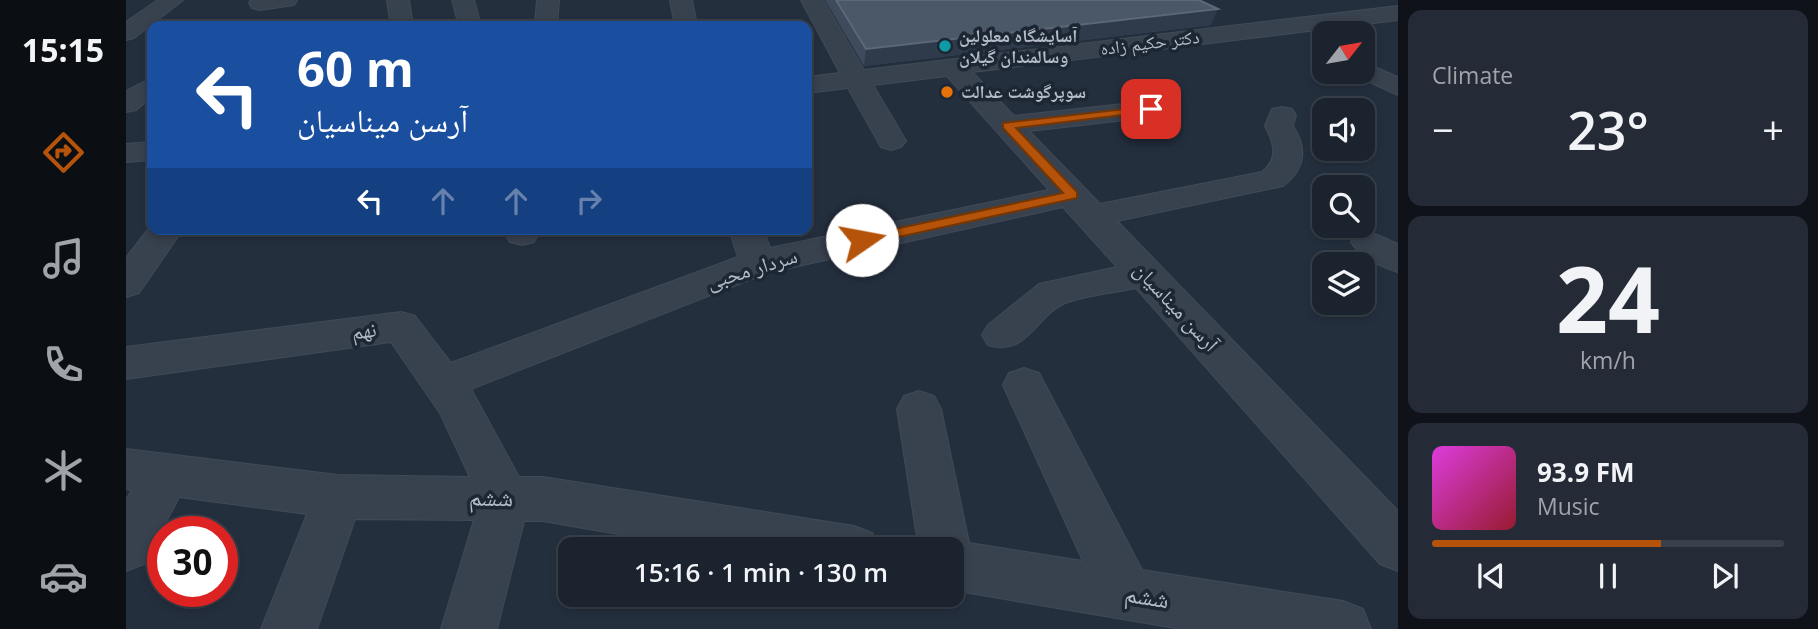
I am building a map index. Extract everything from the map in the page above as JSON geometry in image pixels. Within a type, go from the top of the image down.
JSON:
[{"type":"street","points":[[126,33],[172,0]]},
{"type":"street","points":[[264,0],[260,3],[286,0]]},
{"type":"street","points":[[283,21],[292,0]]},
{"type":"street","points":[[398,0],[401,21]]},
{"type":"street","points":[[463,0],[469,21]]},
{"type":"street","points":[[546,21],[548,0]]},
{"type":"street","points":[[681,0],[685,21]]},
{"type":"street","points":[[812,0],[854,80],[891,141]]},
{"type":"street","points":[[1376,0],[1398,11]]},
{"type":"street","points":[[1289,5],[1320,21]]},
{"type":"street","name":"دکتر حکیم زاده","points":[[1330,21],[1398,11]]},
{"type":"street","points":[[1209,16],[1244,32]]},
{"type":"street","points":[[1355,18],[1398,36]]},
{"type":"street","name":"دکتر حکیم زاده","points":[[812,84],[1312,23]]},
{"type":"street","points":[[1278,27],[1312,44]]},
{"type":"street","name":"آرسن میناسیان","points":[[953,68],[1398,547]]},
{"type":"street","points":[[1376,76],[1398,87]]},
{"type":"street","points":[[1007,125],[1151,109]]},
{"type":"street","name":"سردار محبی","points":[[443,383],[752,246],[1082,206],[1272,179],[1283,172],[1290,156],[1289,140],[1279,126],[1282,115]]},
{"type":"street","points":[[126,153],[147,151]]},
{"type":"street","points":[[126,284],[162,235]]},
{"type":"street","points":[[1368,242],[1398,260]]},
{"type":"street","points":[[1002,335],[1052,292],[1145,274]]},
{"type":"street","name":"نهم","points":[[126,363],[401,326],[457,402],[505,498]]},
{"type":"street","points":[[1024,384],[1159,608]]},
{"type":"street","points":[[919,409],[943,537]]},
{"type":"street","points":[[126,547],[146,472]]},
{"type":"street","name":"ششم","points":[[146,472],[338,497],[543,499],[774,537]]},
{"type":"street","points":[[289,629],[338,497]]},
{"type":"street","points":[[469,629],[505,498]]},
{"type":"street","name":"ششم","points":[[964,567],[1159,608],[1343,629]]},
{"type":"building","name":"آسایشگاه معلولین وسالمندان گیلان","points":[[836,0],[1199,0],[1218,9],[866,49]]},
{"type":"place","name":"آسایشگاه معلولین وسالمندان گیلان","points":[[945,46]]},
{"type":"place","name":"سوپرگوشت عدالت","points":[[947,92]]},
{"type":"route","points":[[862,240],[1072,195],[1007,125],[1151,109]]}]
